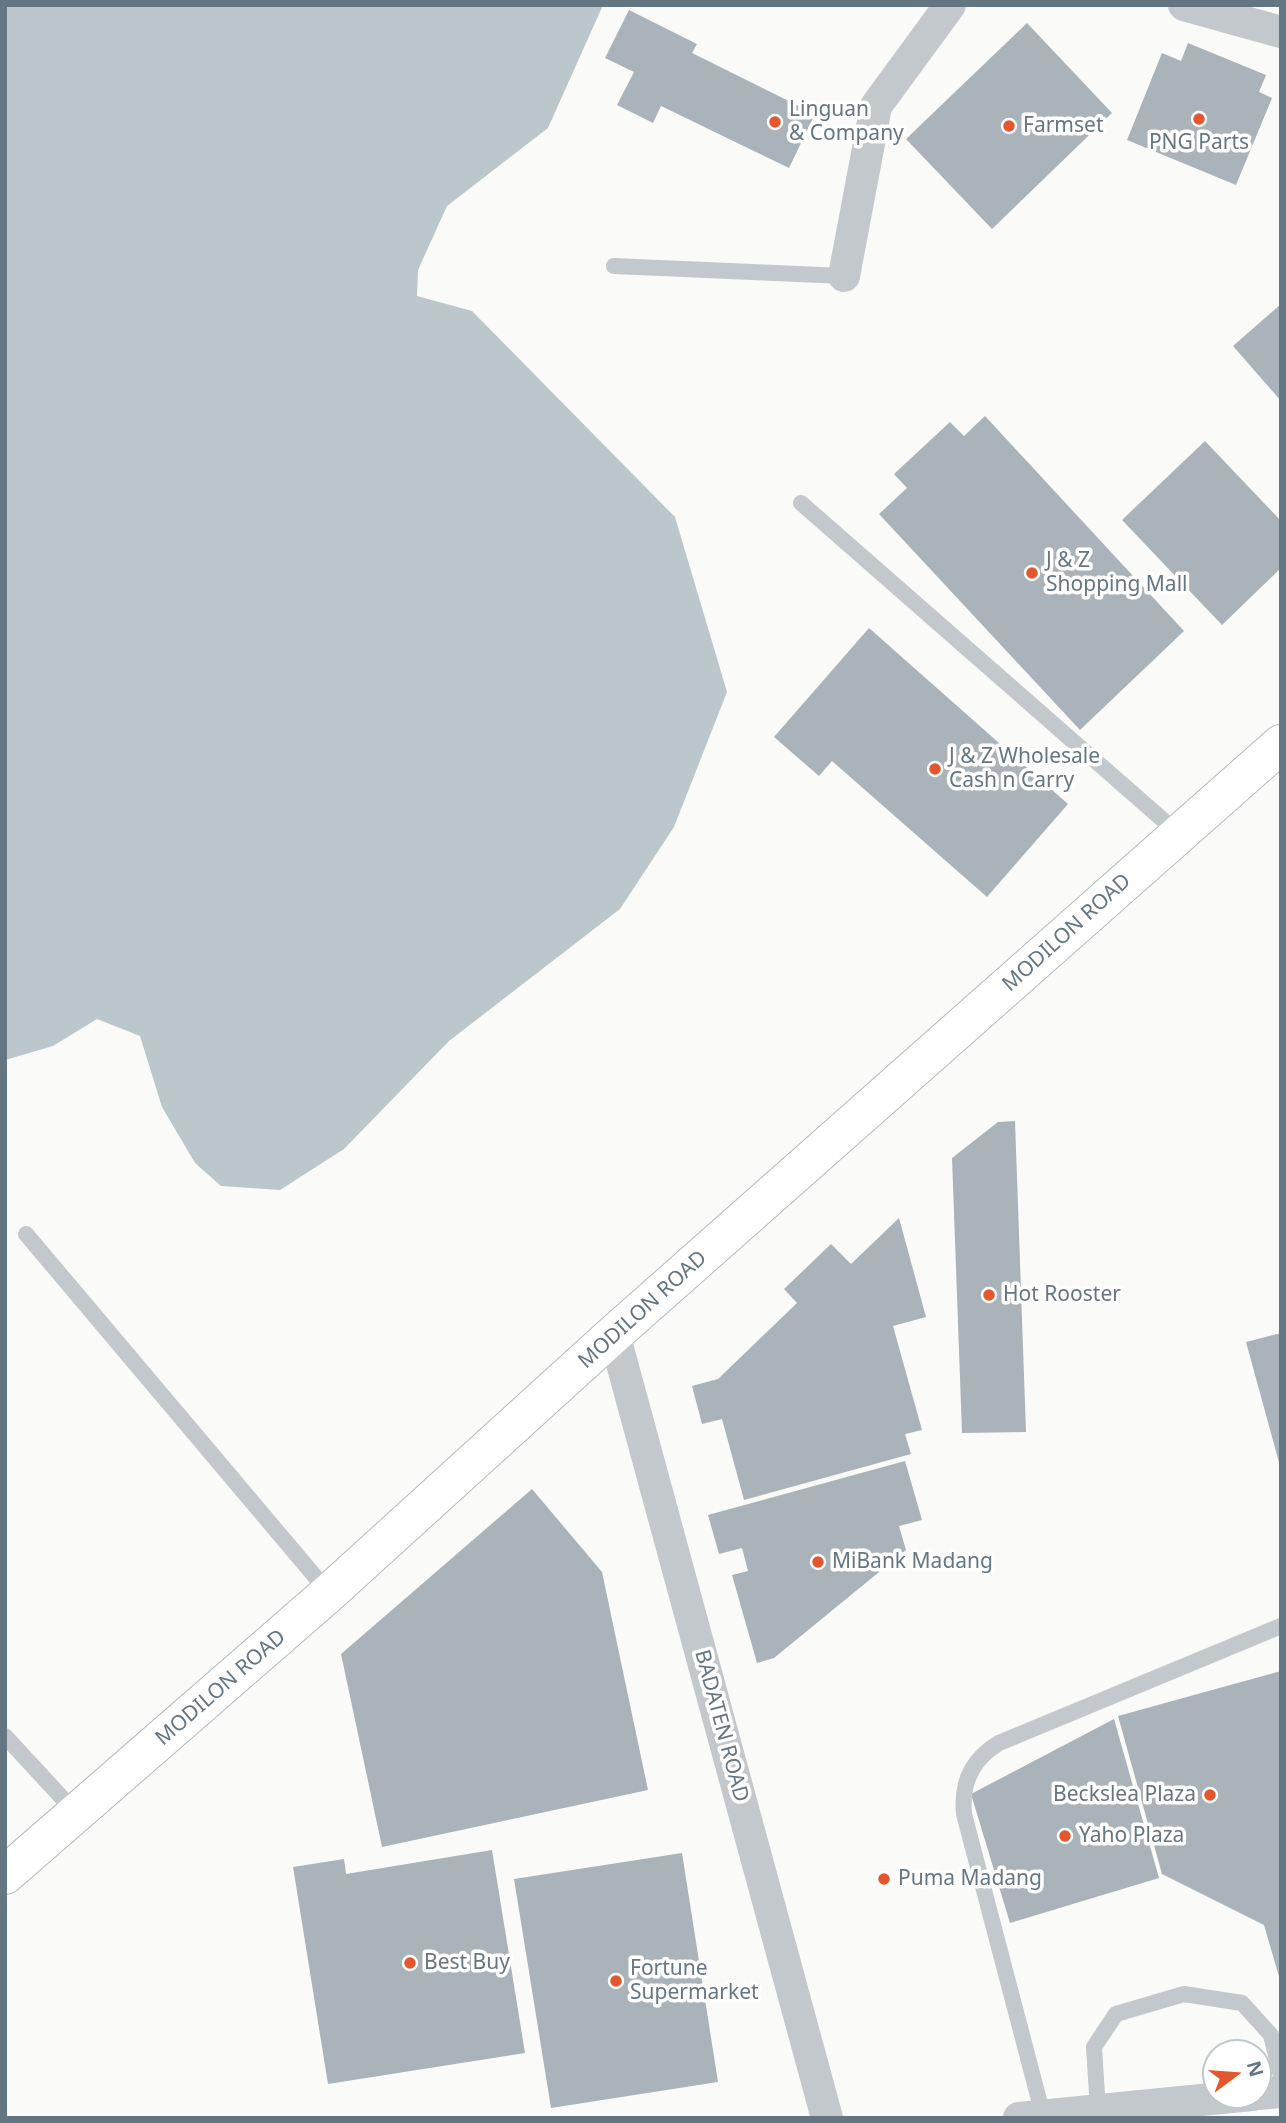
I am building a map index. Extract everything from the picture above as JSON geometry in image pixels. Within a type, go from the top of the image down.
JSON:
[{"type":"street","points":[[844,276],[876,106],[950,5]]},
{"type":"street","points":[[1184,5],[1281,32]]},
{"type":"street","name":"MODILON ROAD","points":[[5,1875],[329,1593],[614,1334],[1281,744]]},
{"type":"street","name":"BADATEN ROAD","points":[[614,1334],[827,2118]]},
{"type":"street","points":[[1031,2117],[1202,2100]]},
{"type":"lane","points":[[614,266],[844,276]]},
{"type":"lane","points":[[801,503],[1179,834]]},
{"type":"lane","points":[[26,1234],[329,1593]]},
{"type":"lane","points":[[1031,2117],[964,1814],[964,1793],[970,1772],[987,1750],[999,1743],[1281,1626]]},
{"type":"lane","points":[[5,1736],[77,1814]]},
{"type":"lane","points":[[1098,2110],[1094,2047],[1116,2014],[1184,1994],[1242,2003],[1271,2035],[1281,2076]]},
{"type":"shaded area","points":[[5,5],[603,5],[548,128],[447,206],[418,270],[417,296],[472,311],[675,517],[727,692],[674,827],[620,909],[449,1041],[344,1149],[280,1190],[221,1186],[195,1163],[162,1107],[140,1036],[97,1019],[53,1046],[5,1060]]},
{"type":"building","points":[[629,10],[697,44],[692,53],[815,114],[789,168],[661,106],[653,123],[617,105],[634,72],[605,58]]},
{"type":"building","name":"Farmset","points":[[1027,23],[1112,113],[992,229],[906,139]]},
{"type":"building","name":"PNG Parts","points":[[1188,43],[1266,75],[1259,92],[1272,98],[1236,185],[1127,140],[1162,53],[1181,61]]},
{"type":"building","points":[[1281,304],[1281,401],[1233,346]]},
{"type":"building","name":"J & Z Shopping Mall","points":[[985,416],[1184,631],[1080,730],[879,514],[907,488],[894,474],[950,422],[964,436]]},
{"type":"building","points":[[1205,441],[1281,521],[1281,568],[1222,625],[1122,520]]},
{"type":"building","name":"J & Z Wholesale Cash n Carry","points":[[869,628],[1068,804],[987,897],[832,761],[819,776],[774,737]]},
{"type":"building","name":"Hot Rooster","points":[[1015,1121],[1026,1432],[962,1433],[952,1158],[998,1122]]},
{"type":"building","points":[[899,1218],[926,1317],[893,1326],[922,1430],[905,1434],[911,1454],[744,1500],[722,1419],[702,1424],[692,1386],[718,1379],[797,1303],[784,1289],[831,1244],[851,1264]]},
{"type":"building","points":[[1281,1333],[1281,1466],[1280,1466],[1246,1342]]},
{"type":"building","name":"MiBank Madang","points":[[905,1461],[922,1520],[899,1526],[906,1550],[774,1658],[757,1663],[732,1575],[748,1571],[742,1548],[719,1554],[708,1515]]},
{"type":"building","points":[[532,1489],[602,1572],[648,1790],[382,1847],[341,1654]]},
{"type":"building","name":"Beckslea Plaza","points":[[1281,1671],[1280,1980],[1264,1925],[1162,1874],[1118,1716]]},
{"type":"building","name":"Yaho Plaza","points":[[1114,1719],[1159,1878],[1010,1923],[971,1794]]},
{"type":"building","name":"Best Buy","points":[[492,1850],[525,2053],[328,2084],[293,1867],[344,1859],[346,1874]]},
{"type":"building","name":"Fortune Supermarket","points":[[682,1853],[718,2082],[551,2108],[514,1879]]},
{"type":"place","name":"PNG Parts","points":[[1199,119]]},
{"type":"place","name":"Linguan & Company","points":[[775,122]]},
{"type":"place","name":"Farmset","points":[[1009,126]]},
{"type":"place","name":"J & Z Shopping Mall","points":[[1032,573]]},
{"type":"place","name":"J & Z Wholesale Cash n Carry","points":[[935,769]]},
{"type":"place","name":"Hot Rooster","points":[[989,1295]]},
{"type":"place","name":"MiBank Madang","points":[[818,1562]]},
{"type":"place","name":"Beckslea Plaza","points":[[1210,1795]]},
{"type":"place","name":"Yaho Plaza","points":[[1065,1836]]},
{"type":"place","name":"Puma Madang","points":[[884,1879]]},
{"type":"place","name":"Best Buy","points":[[410,1963]]},
{"type":"place","name":"Fortune Supermarket","points":[[616,1981]]}]
